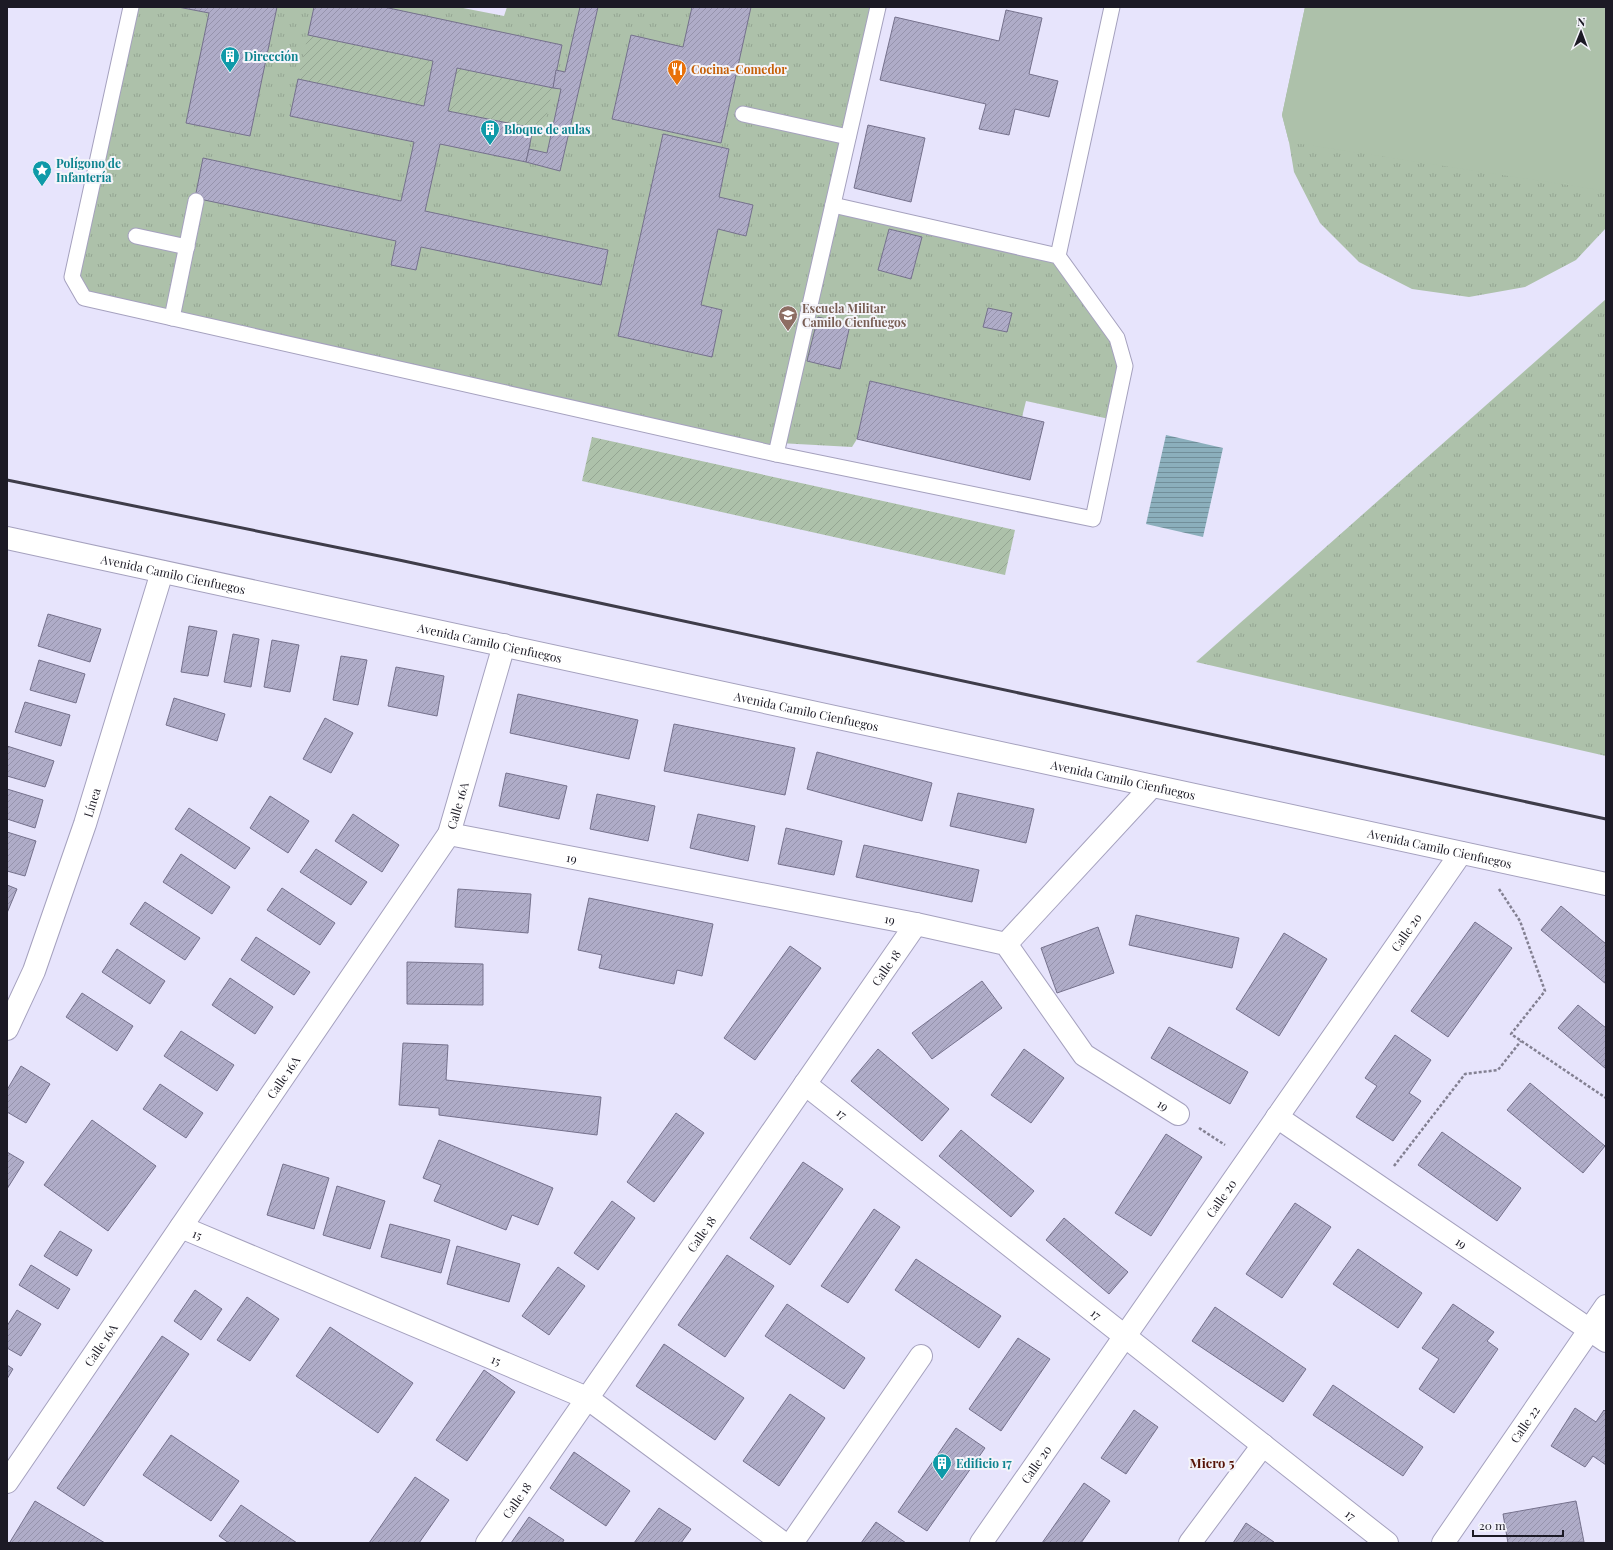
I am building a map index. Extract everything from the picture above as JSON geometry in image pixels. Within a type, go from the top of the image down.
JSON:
[{"type":"street","name":"Avenida Camilo Cienfuegos","points":[[7,538],[1606,884]]},
{"type":"street","name":"Línea","points":[[7,1029],[34,971],[83,831],[162,572]]},
{"type":"street","name":"Calle 16A","points":[[7,1482],[449,834],[504,645]]},
{"type":"street","points":[[1006,944],[1152,786]]},
{"type":"street","name":"19","points":[[449,834],[916,924],[1006,944],[1084,1056],[1178,1114]]},
{"type":"street","name":"Calle 20","points":[[981,1543],[1277,1117],[1470,855]]},
{"type":"street","name":"Calle 18","points":[[487,1543],[916,924]]},
{"type":"street","name":"17","points":[[805,1084],[1388,1543]]},
{"type":"street","name":"19","points":[[1277,1117],[1598,1336]]},
{"type":"street","name":"15","points":[[181,1227],[587,1398],[783,1543]]},
{"type":"street","name":"Calle 22","points":[[1443,1543],[1598,1336],[1606,1306]]},
{"type":"street","points":[[792,1543],[921,1356]]},
{"type":"street","points":[[1190,1543],[1263,1445]]},
{"type":"lane","points":[[131,7],[72,277],[84,298],[776,454],[1093,519],[1125,366],[1117,338],[1058,256],[833,205]]},
{"type":"lane","points":[[776,454],[878,7]]},
{"type":"lane","points":[[1058,256],[1112,7]]},
{"type":"lane","points":[[743,114],[848,137]]},
{"type":"lane","points":[[172,318],[196,200]]},
{"type":"lane","points":[[136,236],[187,248]]},
{"type":"path","points":[[1470,855],[1520,921],[1545,991],[1511,1034],[1606,1098]]},
{"type":"path","points":[[1378,1187],[1465,1074],[1498,1070],[1521,1041]]},
{"type":"path","name":"19","points":[[1178,1114],[1247,1160]]},
{"type":"green space","points":[[131,7],[458,7],[504,16],[507,7],[878,7],[833,205],[1058,256],[1125,366],[1114,420],[1026,401],[1022,417],[870,381],[857,439],[852,447],[779,443],[781,460],[84,298],[72,277]]},
{"type":"green space","points":[[1305,7],[1606,7],[1606,228],[1576,260],[1525,287],[1469,297],[1412,289],[1359,262],[1320,223],[1294,172],[1289,142],[1282,115]]},
{"type":"green space","points":[[1305,7],[1606,7],[1606,191],[1289,142],[1282,115]]},
{"type":"green space","points":[[308,35],[433,61],[424,106],[298,79]]},
{"type":"green space","points":[[457,68],[553,88],[543,130],[448,111]]},
{"type":"green space","points":[[1606,299],[1606,756],[1196,662]]},
{"type":"green space","points":[[592,437],[1015,530],[1005,575],[582,481]]},
{"type":"water","points":[[1166,435],[1223,448],[1203,537],[1146,524]]},
{"type":"building","name":"Dirección","points":[[178,7],[277,7],[250,136],[186,123],[209,13]]},
{"type":"building","name":"Bloque de aulas","points":[[314,7],[384,7],[562,45],[553,88],[457,68],[448,111],[533,128],[529,149],[526,162],[440,144],[425,211],[608,250],[601,285],[421,247],[416,270],[391,265],[396,241],[195,198],[203,158],[401,201],[414,142],[290,116],[298,79],[424,106],[433,61],[308,35]]},
{"type":"building","points":[[580,7],[598,7],[560,171],[526,162],[529,149],[547,153],[561,89],[553,88],[556,70],[565,72]]},
{"type":"building","name":"Cocina-Comedor","points":[[692,7],[751,7],[721,143],[612,119],[631,35],[683,47]]},
{"type":"building","points":[[1006,10],[1042,18],[1029,74],[1058,81],[1049,117],[1015,109],[1009,135],[979,129],[986,104],[880,80],[895,17],[999,41]]},
{"type":"building","points":[[868,125],[925,138],[911,202],[854,188]]},
{"type":"building","points":[[663,134],[729,149],[719,197],[753,205],[746,236],[718,229],[701,305],[722,310],[712,357],[618,336]]},
{"type":"building","points":[[889,229],[922,237],[911,279],[878,270]]},
{"type":"building","points":[[988,308],[1012,313],[1007,332],[983,327]]},
{"type":"building","points":[[818,317],[850,325],[840,369],[807,361]]},
{"type":"building","points":[[870,381],[1044,422],[1030,480],[857,439]]},
{"type":"building","points":[[48,614],[101,629],[90,662],[38,646]]},
{"type":"building","points":[[189,626],[217,631],[208,676],[181,672]]},
{"type":"building","points":[[233,634],[259,639],[251,687],[224,682]]},
{"type":"building","points":[[272,640],[299,645],[290,692],[264,687]]},
{"type":"building","points":[[341,656],[367,660],[358,705],[333,700]]},
{"type":"building","points":[[39,660],[85,674],[76,703],[30,690]]},
{"type":"building","points":[[396,667],[444,676],[437,716],[388,706]]},
{"type":"building","points":[[518,694],[638,720],[629,759],[510,733]]},
{"type":"building","points":[[174,698],[225,714],[217,741],[166,725]]},
{"type":"building","points":[[25,702],[70,715],[61,746],[15,732]]},
{"type":"building","points":[[325,718],[353,733],[331,773],[303,759]]},
{"type":"building","points":[[674,724],[795,748],[785,795],[664,771]]},
{"type":"building","points":[[7,746],[54,761],[45,787],[7,776]]},
{"type":"building","points":[[817,752],[932,783],[922,821],[807,789]]},
{"type":"building","points":[[506,773],[567,786],[559,819],[499,806]]},
{"type":"building","points":[[7,789],[43,800],[35,828],[7,819]]},
{"type":"building","points":[[958,793],[1034,809],[1026,843],[950,826]]},
{"type":"building","points":[[597,794],[655,806],[648,841],[590,829]]},
{"type":"building","points":[[270,796],[309,821],[288,853],[250,828]]},
{"type":"building","points":[[189,808],[250,848],[235,869],[175,829]]},
{"type":"building","points":[[353,814],[399,845],[382,872],[335,841]]},
{"type":"building","points":[[698,814],[755,826],[748,861],[690,848]]},
{"type":"building","points":[[786,828],[842,841],[834,875],[778,864]]},
{"type":"building","points":[[7,832],[36,841],[25,876],[7,871]]},
{"type":"building","points":[[864,845],[979,870],[972,902],[856,877]]},
{"type":"building","points":[[316,849],[367,882],[351,905],[300,872]]},
{"type":"building","points":[[181,854],[230,887],[212,914],[163,882]]},
{"type":"building","points":[[7,885],[17,889],[7,913]]},
{"type":"building","points":[[282,888],[335,923],[320,945],[267,910]]},
{"type":"building","points":[[458,889],[531,894],[528,933],[455,927]]},
{"type":"building","points":[[589,898],[713,924],[702,976],[677,970],[674,984],[599,968],[602,955],[578,950]]},
{"type":"building","points":[[145,902],[200,938],[185,960],[130,924]]},
{"type":"building","points":[[1561,906],[1606,944],[1606,984],[1541,930]]},
{"type":"building","points":[[1136,915],[1239,938],[1232,968],[1129,945]]},
{"type":"building","points":[[1475,922],[1512,948],[1448,1037],[1411,1011]]},
{"type":"building","points":[[1098,927],[1114,973],[1057,993],[1041,948]]},
{"type":"building","points":[[1284,933],[1327,959],[1279,1036],[1236,1009]]},
{"type":"building","points":[[256,937],[310,972],[294,995],[241,960]]},
{"type":"building","points":[[790,946],[821,968],[755,1060],[724,1038]]},
{"type":"building","points":[[117,949],[165,981],[150,1004],[102,972]]},
{"type":"building","points":[[407,962],[483,964],[483,1005],[407,1004]]},
{"type":"building","points":[[230,978],[273,1007],[255,1034],[212,1005]]},
{"type":"building","points":[[982,981],[1002,1008],[932,1059],[912,1033]]},
{"type":"building","points":[[82,993],[133,1026],[117,1051],[66,1017]]},
{"type":"building","points":[[1578,1005],[1606,1028],[1606,1069],[1558,1028]]},
{"type":"building","points":[[1169,1027],[1248,1072],[1230,1104],[1151,1058]]},
{"type":"building","points":[[181,1031],[234,1065],[217,1091],[164,1056]]},
{"type":"building","points":[[1395,1035],[1431,1060],[1409,1093],[1421,1101],[1393,1141],[1356,1117],[1377,1086],[1365,1078]]},
{"type":"building","points":[[403,1043],[448,1045],[446,1080],[601,1097],[597,1135],[439,1115],[439,1108],[399,1105]]},
{"type":"building","points":[[878,1049],[949,1109],[922,1141],[851,1081]]},
{"type":"building","points":[[1024,1049],[1064,1078],[1031,1123],[991,1095]]},
{"type":"building","points":[[21,1066],[50,1084],[26,1123],[7,1112],[7,1090]]},
{"type":"building","points":[[1530,1083],[1605,1146],[1583,1173],[1507,1110]]},
{"type":"building","points":[[160,1084],[203,1113],[186,1138],[143,1109]]},
{"type":"building","points":[[676,1113],[704,1133],[654,1202],[627,1182]]},
{"type":"building","points":[[92,1120],[156,1166],[108,1231],[44,1185]]},
{"type":"building","points":[[961,1130],[1034,1191],[1011,1217],[939,1156]]},
{"type":"building","points":[[1442,1132],[1521,1188],[1497,1221],[1418,1165]]},
{"type":"building","points":[[1166,1134],[1202,1157],[1151,1236],[1115,1213]]},
{"type":"building","points":[[439,1140],[553,1188],[538,1225],[512,1215],[506,1230],[434,1201],[441,1185],[423,1178]]},
{"type":"building","points":[[7,1152],[24,1162],[7,1189]]},
{"type":"building","points":[[803,1162],[843,1189],[790,1265],[750,1238]]},
{"type":"building","points":[[283,1164],[329,1178],[314,1229],[267,1215]]},
{"type":"building","points":[[337,1186],[385,1201],[370,1249],[323,1235]]},
{"type":"building","points":[[612,1201],[635,1218],[598,1270],[574,1253]]},
{"type":"building","points":[[1295,1203],[1331,1227],[1282,1298],[1246,1274]]},
{"type":"building","points":[[874,1209],[900,1227],[848,1303],[821,1286]]},
{"type":"building","points":[[1064,1218],[1128,1272],[1109,1294],[1046,1240]]},
{"type":"building","points":[[390,1224],[450,1240],[441,1273],[381,1257]]},
{"type":"building","points":[[60,1231],[92,1250],[77,1276],[44,1256]]},
{"type":"building","points":[[457,1246],[520,1264],[509,1302],[447,1284]]},
{"type":"building","points":[[1358,1249],[1422,1293],[1398,1328],[1333,1284]]},
{"type":"building","points":[[727,1255],[774,1286],[725,1357],[678,1325]]},
{"type":"building","points":[[916,1259],[1001,1316],[979,1348],[895,1290]]},
{"type":"building","points":[[31,1265],[70,1289],[58,1309],[19,1285]]},
{"type":"building","points":[[558,1267],[585,1286],[549,1335],[522,1316]]},
{"type":"building","points":[[195,1290],[222,1309],[201,1340],[174,1321]]},
{"type":"building","points":[[247,1297],[279,1319],[250,1361],[217,1340]]},
{"type":"building","points":[[787,1304],[865,1358],[844,1389],[765,1336]]},
{"type":"building","points":[[1453,1304],[1494,1332],[1487,1341],[1498,1349],[1454,1413],[1419,1389],[1439,1359],[1422,1348]]},
{"type":"building","points":[[1215,1307],[1306,1369],[1283,1402],[1192,1341]]},
{"type":"building","points":[[17,1310],[41,1324],[21,1356],[7,1348],[7,1326]]},
{"type":"building","points":[[330,1327],[413,1383],[378,1433],[296,1376]]},
{"type":"building","points":[[162,1336],[189,1354],[84,1506],[57,1488]]},
{"type":"building","points":[[1018,1338],[1050,1359],[1001,1431],[969,1409]]},
{"type":"building","points":[[664,1344],[744,1398],[715,1440],[636,1386]]},
{"type":"building","points":[[7,1365],[13,1369],[7,1379]]},
{"type":"building","points":[[484,1370],[515,1392],[467,1461],[436,1440]]},
{"type":"building","points":[[1333,1385],[1423,1447],[1403,1476],[1313,1415]]},
{"type":"building","points":[[790,1394],[825,1418],[779,1486],[743,1461]]},
{"type":"building","points":[[1575,1408],[1596,1422],[1604,1410],[1606,1412],[1606,1465],[1593,1456],[1585,1467],[1551,1446]]},
{"type":"building","points":[[1134,1410],[1158,1427],[1126,1474],[1101,1458]]},
{"type":"building","name":"Edificio 17","points":[[956,1428],[985,1448],[927,1531],[898,1512]]},
{"type":"building","points":[[171,1435],[239,1481],[211,1521],[143,1475]]},
{"type":"building","points":[[574,1452],[630,1491],[606,1526],[550,1488]]},
{"type":"building","points":[[415,1477],[449,1500],[419,1543],[369,1543]]},
{"type":"building","points":[[1084,1483],[1110,1501],[1081,1543],[1042,1543]]},
{"type":"building","points":[[35,1501],[105,1543],[10,1542]]},
{"type":"building","points":[[1576,1501],[1584,1542],[1508,1543],[1503,1514]]},
{"type":"building","points":[[241,1505],[297,1543],[229,1543],[219,1536]]},
{"type":"building","points":[[659,1508],[691,1529],[681,1543],[634,1543]]},
{"type":"building","points":[[529,1517],[564,1540],[562,1543],[511,1543]]},
{"type":"building","points":[[876,1522],[906,1543],[861,1543]]},
{"type":"building","points":[[1246,1523],[1274,1542],[1274,1543],[1233,1543]]},
{"type":"railway","points":[[7,480],[399,560],[1606,819]]},
{"type":"place","name":"Dirección","points":[[230,73]]},
{"type":"place","name":"Cocina-Comedor","points":[[677,86]]},
{"type":"place","name":"Bloque de aulas","points":[[490,146]]},
{"type":"place","name":"Polígono de Infantería","points":[[42,187]]},
{"type":"place","name":"Escuela Militar Camilo Cienfuegos","points":[[788,332]]},
{"type":"place","name":"Edificio 17","points":[[942,1480]]},
{"type":"district","name":"Micro 5","points":[[1212,1462]]}]
